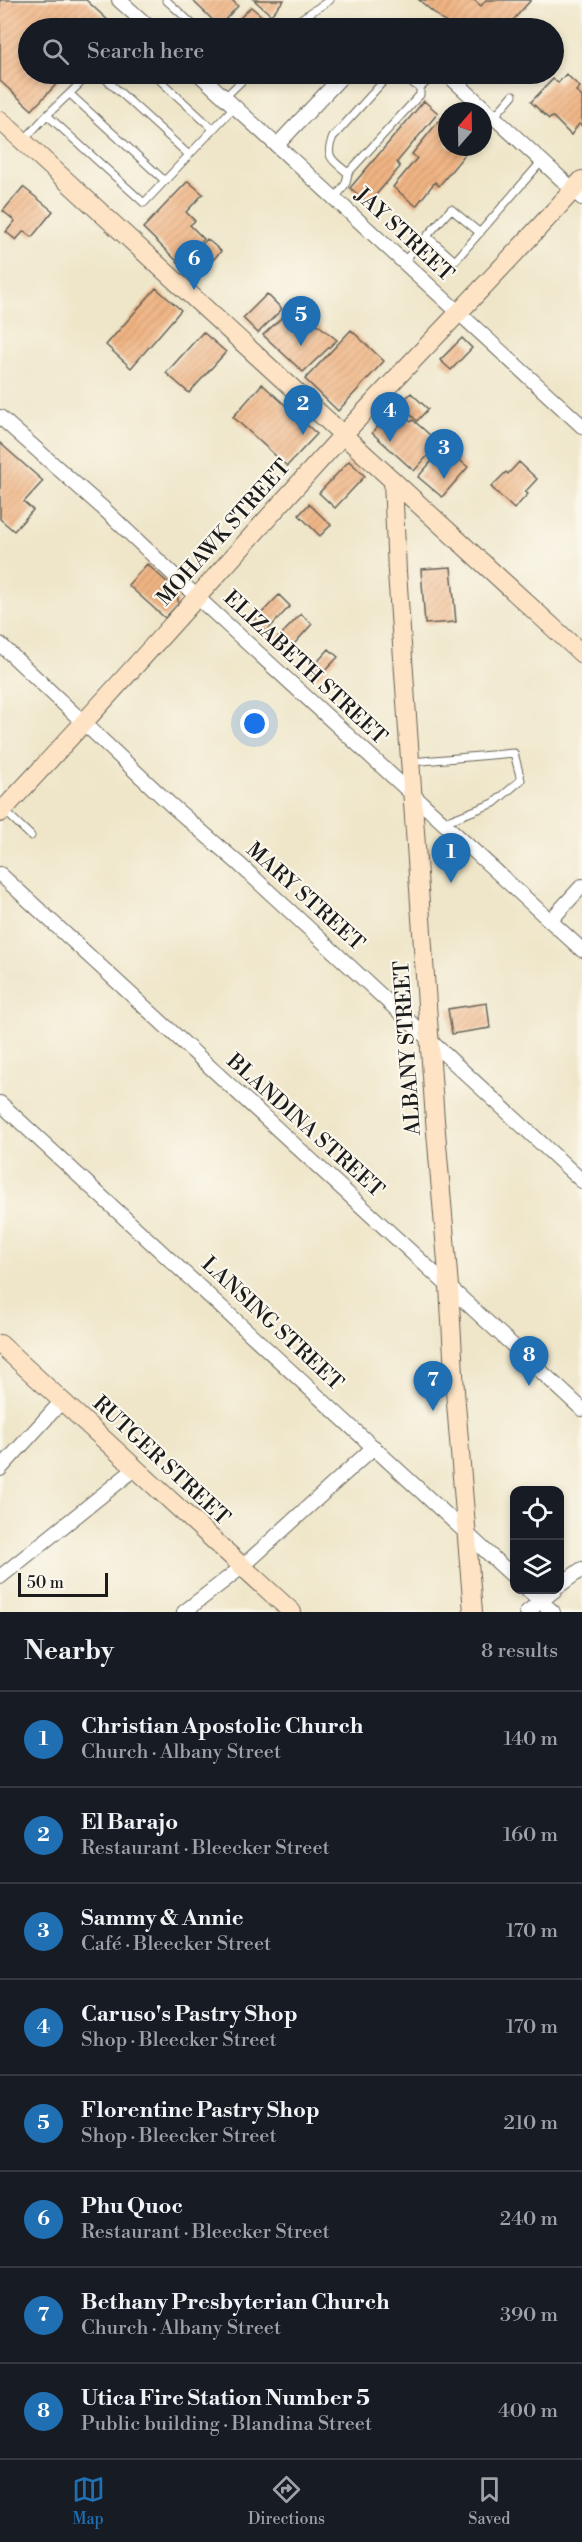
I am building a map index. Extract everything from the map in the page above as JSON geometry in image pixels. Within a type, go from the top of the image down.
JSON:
[{"type":"street","points":[[119,0],[139,18]]},
{"type":"street","name":"JAY STREET","points":[[210,84],[582,426]]},
{"type":"street","points":[[277,145],[335,84]]},
{"type":"street","points":[[458,84],[542,161],[579,190]]},
{"type":"street","points":[[0,120],[582,654]]},
{"type":"street","name":"MOHAWK STREET","points":[[1,811],[85,723],[344,434],[579,190]]},
{"type":"street","name":"ELIZABETH STREET","points":[[0,417],[105,510],[582,950]]},
{"type":"street","name":"ALBANY STREET","points":[[393,481],[397,572],[430,1039],[473,1612]]},
{"type":"street","name":"MARY STREET","points":[[0,644],[582,1181]]},
{"type":"street","name":"BLANDINA STREET","points":[[0,874],[582,1408]]},
{"type":"street","points":[[550,921],[582,886]]},
{"type":"street","name":"LANSING STREET","points":[[0,1103],[510,1573]]},
{"type":"street","name":"RUTGER STREET","points":[[0,1344],[292,1612]]},
{"type":"street","points":[[0,1469],[62,1401]]},
{"type":"street","points":[[184,1612],[242,1567],[374,1447]]},
{"type":"street","points":[[0,1577],[136,1468]]},
{"type":"street","points":[[564,1583],[582,1569]]},
{"type":"street","points":[[533,1594],[553,1612]]},
{"type":"street","points":[[527,1612],[550,1594]]},
{"type":"lane","points":[[166,0],[186,18]]},
{"type":"lane","points":[[302,18],[330,0]]},
{"type":"lane","points":[[23,141],[80,84]]},
{"type":"lane","points":[[111,84],[189,155]]},
{"type":"lane","points":[[164,84],[213,129]]},
{"type":"lane","points":[[47,115],[144,203],[213,129],[242,84]]},
{"type":"lane","points":[[348,173],[333,160],[328,153],[328,147],[338,132],[381,84]]},
{"type":"lane","points":[[413,84],[420,88]]},
{"type":"lane","points":[[335,199],[346,183],[348,173],[420,95],[420,88],[424,84]]},
{"type":"lane","points":[[69,94],[165,181]]},
{"type":"lane","points":[[494,117],[513,94]]},
{"type":"lane","points":[[427,236],[454,261],[542,161]]},
{"type":"lane","points":[[403,262],[451,209],[480,233]]},
{"type":"lane","points":[[411,762],[514,753],[521,780],[494,803],[442,823]]},
{"type":"lane","points":[[1,811],[31,836]]},
{"type":"building","points":[[0,0],[86,0],[106,18],[18,18],[18,84],[57,84],[32,110],[0,81]]},
{"type":"building","points":[[192,0],[232,0],[238,6],[227,18],[211,18]]},
{"type":"building","points":[[254,0],[284,0],[271,15]]},
{"type":"building","points":[[419,0],[474,0],[481,6],[486,0],[531,0],[515,18],[440,18]]},
{"type":"building","points":[[251,7],[264,18],[240,18]]},
{"type":"building","points":[[566,74],[580,87],[576,91],[582,97],[582,126],[579,124],[571,135],[553,117],[549,119],[531,102],[548,84],[564,84]]},
{"type":"building","points":[[424,101],[438,113],[397,162],[400,167],[369,203],[350,188]]},
{"type":"building","points":[[438,122],[438,156],[464,156],[439,186],[435,182],[416,206],[393,187],[417,158],[412,154]]},
{"type":"building","points":[[188,181],[203,194],[186,212],[195,221],[190,225],[204,239],[180,264],[143,228]]},
{"type":"building","points":[[23,187],[53,211],[32,237],[24,231],[16,240],[6,232],[15,221],[3,211]]},
{"type":"building","points":[[207,239],[221,251],[196,279],[182,267]]},
{"type":"building","points":[[156,288],[181,310],[131,368],[106,345]]},
{"type":"building","points":[[267,294],[282,309],[258,333],[243,318]]},
{"type":"building","points":[[290,310],[297,318],[302,312],[337,340],[303,372],[263,335]]},
{"type":"building","points":[[351,330],[384,361],[338,411],[305,379]]},
{"type":"building","points":[[203,332],[226,352],[189,393],[166,373]]},
{"type":"building","points":[[462,338],[472,348],[451,370],[440,360]]},
{"type":"building","points":[[262,384],[317,434],[287,466],[233,417]]},
{"type":"building","points":[[411,393],[428,409],[417,421],[400,404]]},
{"type":"building","points":[[395,408],[411,422],[413,420],[439,443],[414,471],[372,433]]},
{"type":"building","points":[[0,443],[43,481],[24,502],[33,510],[14,531],[0,519]]},
{"type":"building","points":[[444,447],[468,467],[442,497],[418,477]]},
{"type":"building","points":[[349,461],[365,476],[335,508],[319,493]]},
{"type":"building","points":[[519,462],[537,479],[525,492],[528,494],[514,509],[491,487]]},
{"type":"building","points":[[309,504],[331,525],[320,536],[299,515]]},
{"type":"building","points":[[147,564],[178,592],[178,604],[165,618],[128,585]]},
{"type":"building","points":[[451,567],[456,622],[425,624],[421,569]]},
{"type":"building","points":[[279,595],[290,606],[266,632],[254,621]]},
{"type":"building","points":[[301,614],[312,624],[286,653],[274,642]]},
{"type":"building","points":[[329,649],[338,657],[317,679],[309,671]]},
{"type":"building","points":[[487,1003],[490,1028],[452,1034],[448,1009]]},
{"type":"place","name":"Phu Quoc","points":[[194,290]]},
{"type":"place","name":"Florentine Pastry Shop","points":[[301,346]]},
{"type":"place","name":"El Barajo","points":[[303,435]]},
{"type":"place","name":"Caruso's Pastry Shop","points":[[390,442]]},
{"type":"place","name":"Sammy & Annie","points":[[444,479]]},
{"type":"place","name":"Christian Apostolic Church","points":[[451,883]]},
{"type":"place","name":"Utica Fire Station Number 5","points":[[529,1386]]},
{"type":"place","name":"Bethany Presbyterian Church","points":[[433,1411]]}]
